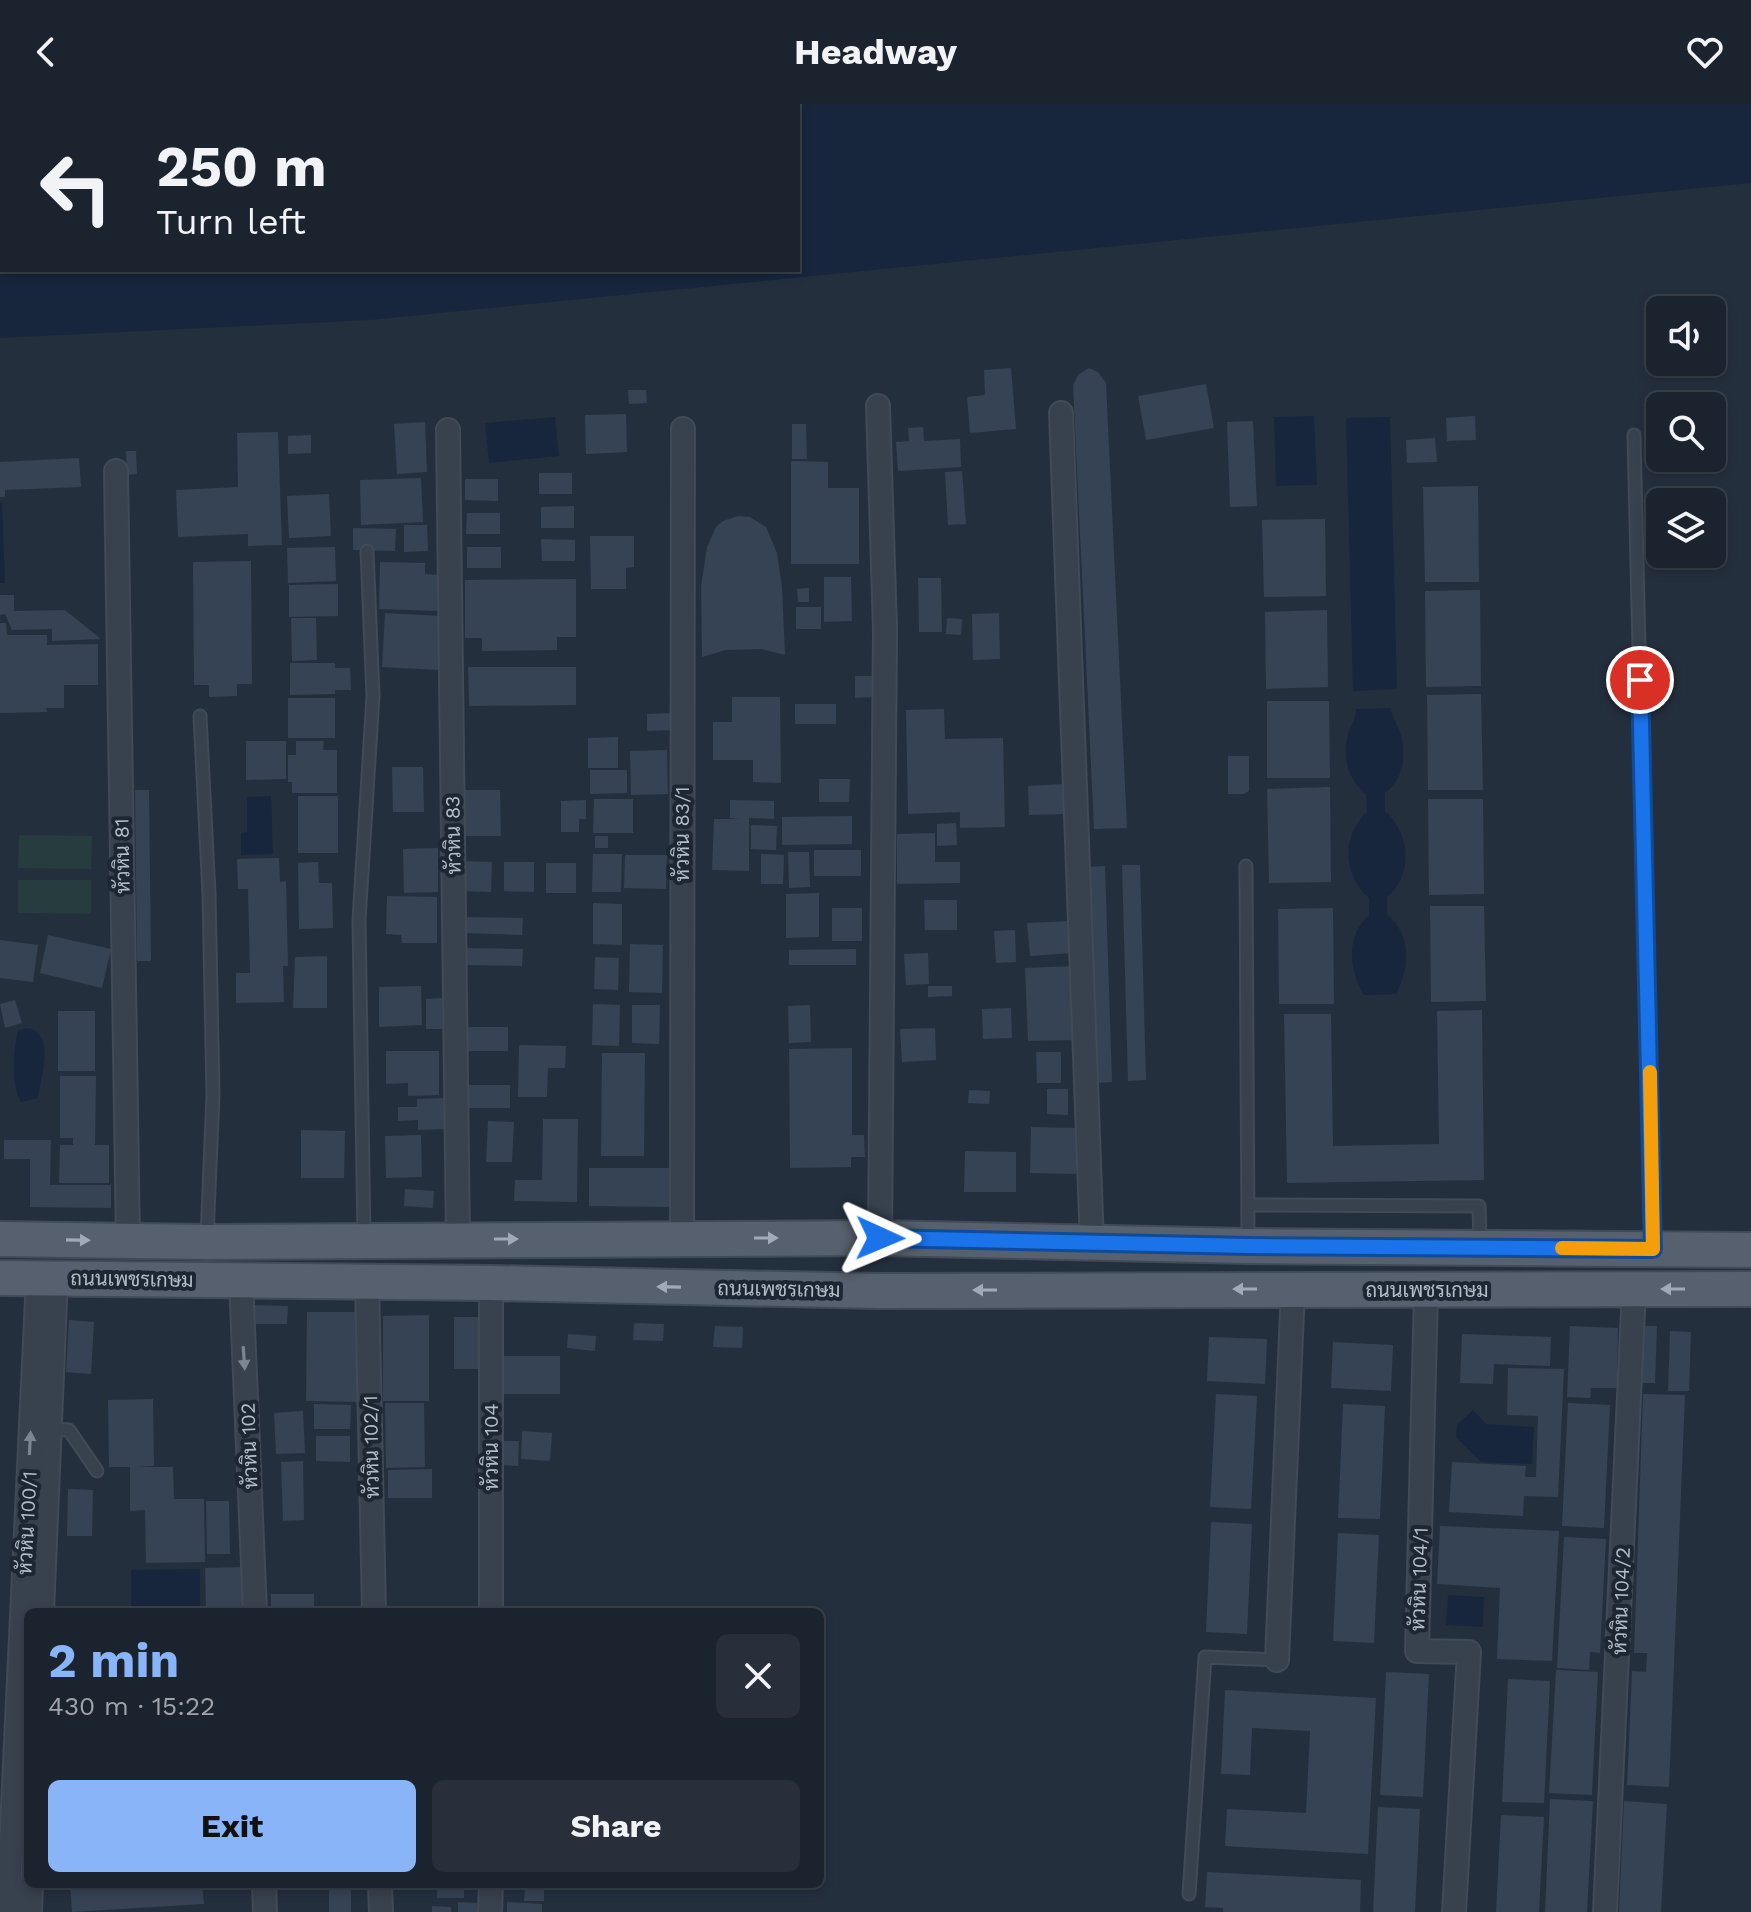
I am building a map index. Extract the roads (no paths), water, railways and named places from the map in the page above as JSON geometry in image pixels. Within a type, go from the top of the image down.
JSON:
[{"type":"main road","points":[[825,1290],[827,1238]]},
{"type":"main road","name":"ถนนเพชรเกษม","points":[[0,1239],[206,1242],[880,1238],[1248,1246],[1751,1250]]},
{"type":"main road","points":[[879,1291],[880,1238]]},
{"type":"main road","name":"ถนนเพชรเกษม","points":[[0,1278],[879,1291],[1751,1289]]},
{"type":"street","points":[[878,406],[885,629],[880,1238]]},
{"type":"street","points":[[1061,413],[1092,1243]]},
{"type":"street","name":"หัวหิน 83/1","points":[[682,1238],[683,429]]},
{"type":"street","name":"หัวหิน 83","points":[[448,430],[458,1240]]},
{"type":"street","name":"หัวหิน 81","points":[[116,471],[128,1241]]},
{"type":"street","name":"หัวหิน 100/1","points":[[42,1608],[50,1429],[47,1278]]},
{"type":"street","name":"หัวหิน 100/1","points":[[27,1608],[47,1278]]},
{"type":"street","name":"หัวหิน 102","points":[[241,1280],[255,1608]]},
{"type":"street","name":"หัวหิน 102/1","points":[[367,1283],[374,1608]]},
{"type":"street","name":"หัวหิน 104","points":[[491,1283],[491,1608]]},
{"type":"street","points":[[1277,1660],[1293,1289]]},
{"type":"street","name":"หัวหิน 104/2","points":[[1605,1912],[1634,1289]]},
{"type":"street","name":"หัวหิน 104/1","points":[[1426,1291],[1417,1651],[1469,1652],[1454,1912]]},
{"type":"street","name":"หัวหิน 100/1","points":[[8,1912],[24,1652]]},
{"type":"street","points":[[30,1912],[31,1888]]},
{"type":"street","points":[[264,1888],[265,1912]]},
{"type":"street","points":[[380,1888],[381,1912]]},
{"type":"street","points":[[490,1912],[491,1888]]},
{"type":"lane","points":[[1634,435],[1653,1249]]},
{"type":"lane","points":[[364,1240],[359,920],[373,696],[367,551]]},
{"type":"lane","points":[[200,716],[209,894],[213,1095],[206,1242]]},
{"type":"lane","points":[[1246,866],[1248,1246]]},
{"type":"lane","points":[[1248,1205],[1479,1206],[1480,1247]]},
{"type":"lane","points":[[50,1429],[69,1430],[97,1471]]},
{"type":"lane","points":[[1189,1894],[1205,1657],[1277,1660]]},
{"type":"water","points":[[800,104],[1751,104],[1751,183],[370,320],[0,338],[0,272],[800,272]]},
{"type":"water","points":[[1314,416],[1317,485],[1276,486],[1274,417]]},
{"type":"water","points":[[555,417],[559,456],[489,463],[485,423]]},
{"type":"water","points":[[1390,417],[1397,689],[1353,691],[1346,418]]},
{"type":"water","points":[[2,502],[5,583],[0,583]]},
{"type":"water","points":[[1391,708],[1402,740],[1403,757],[1396,781],[1385,793],[1385,811],[1400,831],[1406,854],[1402,877],[1387,897],[1387,914],[1395,922],[1405,942],[1406,963],[1396,994],[1364,995],[1355,975],[1352,954],[1356,933],[1369,915],[1369,898],[1354,879],[1348,855],[1353,832],[1367,812],[1366,794],[1350,774],[1346,742],[1356,709]]},
{"type":"water","points":[[271,796],[273,854],[241,855],[241,833],[247,832],[247,797]]},
{"type":"water","points":[[25,1028],[35,1030],[41,1036],[45,1056],[38,1098],[21,1102],[14,1077],[14,1057],[18,1031]]},
{"type":"water","points":[[1473,1410],[1486,1424],[1534,1427],[1532,1464],[1481,1462],[1456,1437],[1457,1425]]},
{"type":"water","points":[[200,1569],[200,1608],[131,1608],[131,1570]]},
{"type":"water","points":[[1448,1595],[1484,1597],[1483,1627],[1446,1625]]}]
